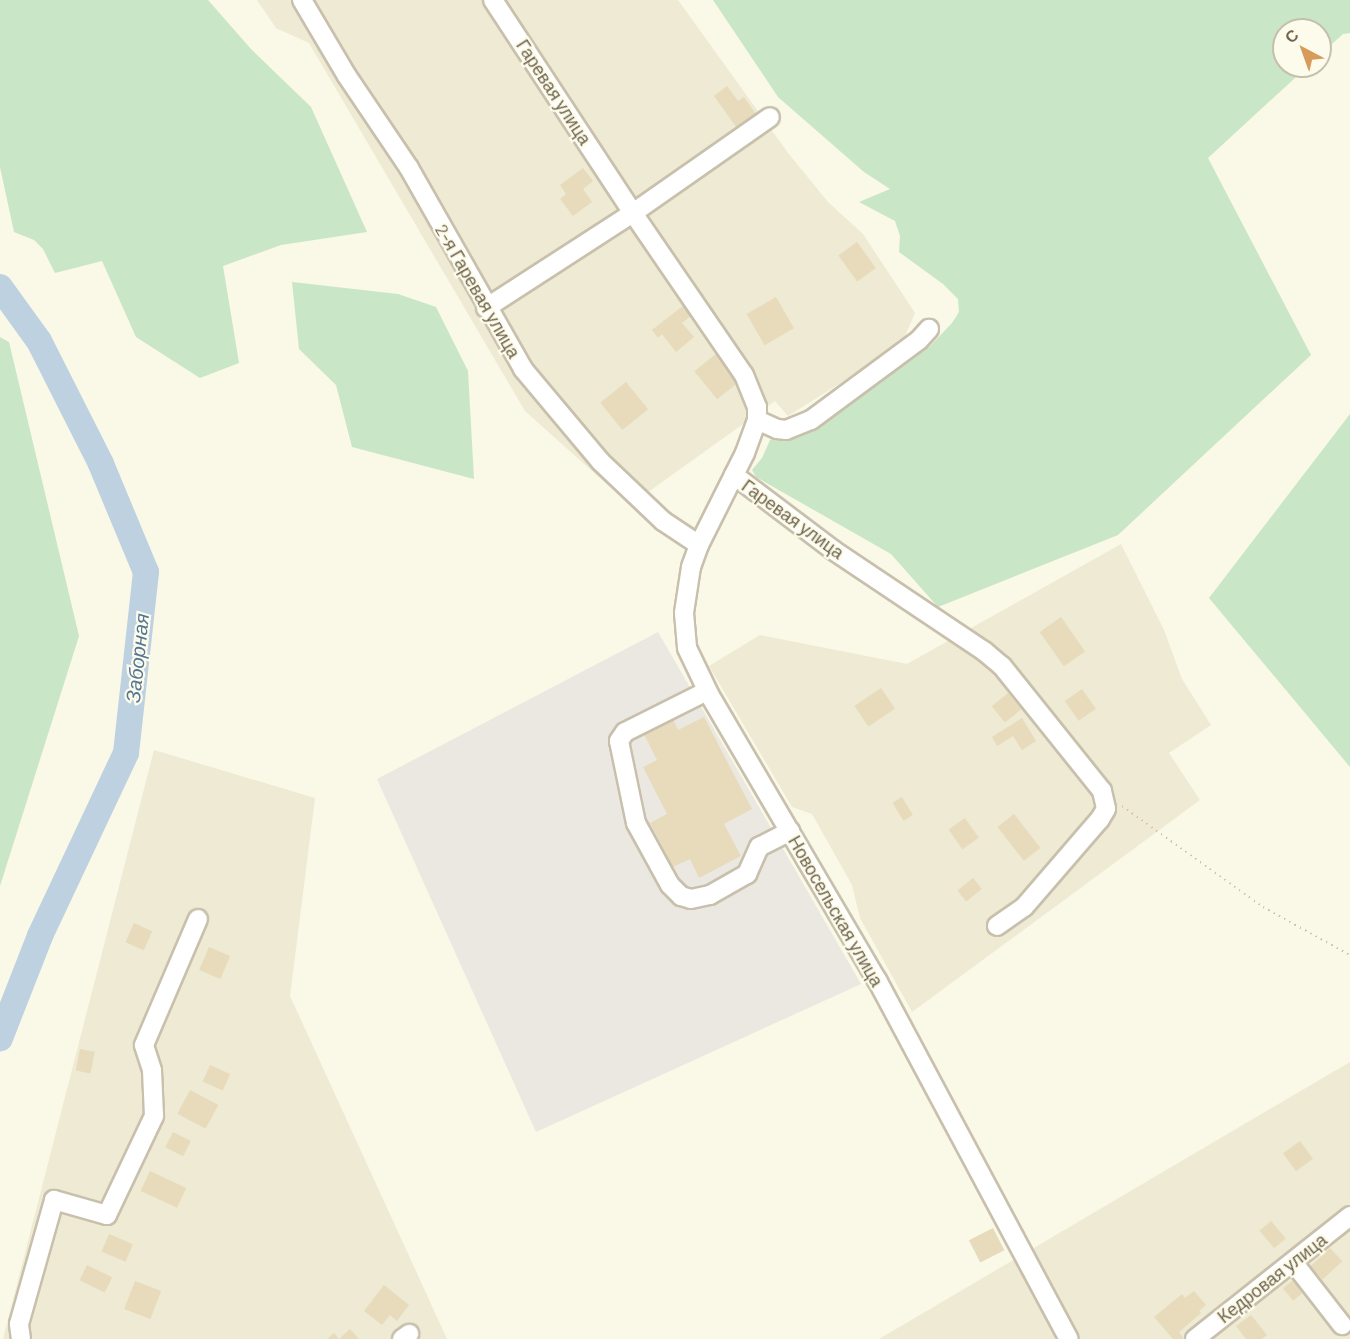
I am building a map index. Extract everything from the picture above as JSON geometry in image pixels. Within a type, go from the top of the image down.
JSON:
[{"type":"street","name":"2-я Гаревая улица","points":[[302,0],[346,76],[409,168],[486,308],[523,369],[601,462],[663,521],[699,545]]},
{"type":"street","name":"Гаревая улица","points":[[493,0],[633,213],[733,355],[752,392],[757,420],[734,475],[834,550],[984,651],[1023,690],[1049,727],[1102,791]]},
{"type":"street","points":[[486,308],[633,213],[770,117]]},
{"type":"street","points":[[757,420],[777,429],[786,430],[804,423],[919,340],[929,329]]},
{"type":"street","name":"Новосельская улица","points":[[734,475],[699,545],[686,586],[684,630],[687,648],[707,691],[877,981],[1069,1339]]},
{"type":"street","points":[[707,691],[625,732],[619,741],[636,823],[670,885],[681,896],[691,899],[710,895],[747,874],[759,847],[790,831]]},
{"type":"street","points":[[997,926],[1024,907],[1100,819],[1106,809],[1102,791]]},
{"type":"street","points":[[21,1339],[19,1324],[54,1200],[107,1215],[154,1116],[152,1070],[144,1046],[198,919]]},
{"type":"street","name":"Кедровая улица","points":[[1195,1339],[1350,1216]]},
{"type":"street","points":[[1293,1262],[1342,1325]]},
{"type":"path","points":[[1102,791],[1263,907],[1350,955]]},
{"type":"shaded area","points":[[257,0],[678,0],[788,153],[828,202],[863,234],[915,313],[901,345],[788,416],[775,401],[630,505],[525,411],[309,43],[276,28]]},
{"type":"shaded area","points":[[1121,544],[1164,630],[1182,679],[1211,725],[1169,753],[1200,800],[912,1012],[860,918],[852,885],[812,814],[792,807],[709,666],[760,635],[907,664]]},
{"type":"shaded area","points":[[658,632],[861,984],[536,1132],[377,779]]},
{"type":"shaded area","points":[[154,750],[315,798],[290,996],[447,1339],[3,1339]]},
{"type":"shaded area","points":[[1350,1062],[1350,1339],[879,1339]]},
{"type":"green space","points":[[0,0],[208,0],[251,49],[311,107],[367,232],[281,245],[223,266],[239,363],[200,378],[136,337],[102,261],[55,273],[43,249],[34,240],[14,232],[0,167]]},
{"type":"green space","points":[[713,0],[1350,0],[1350,33],[1343,34],[1332,44],[1332,18],[1272,18],[1272,78],[1295,78],[1208,158],[1311,355],[1118,535],[938,607],[891,554],[756,477],[752,470],[762,458],[770,440],[800,435],[820,425],[930,346],[952,323],[959,312],[958,299],[943,284],[899,252],[900,236],[895,221],[859,202],[890,189],[864,172],[778,97]]},
{"type":"green space","points":[[292,282],[398,294],[436,307],[468,371],[474,479],[352,447],[336,385],[299,349]]},
{"type":"green space","points":[[0,337],[9,342],[79,636],[0,886]]},
{"type":"green space","points":[[1350,414],[1350,767],[1209,598]]},
{"type":"building","points":[[727,86],[738,101],[744,97],[756,114],[737,128],[714,96]]},
{"type":"building","points":[[583,168],[593,181],[583,189],[592,202],[573,216],[560,199],[566,194],[560,185]]},
{"type":"building","points":[[857,242],[876,268],[857,281],[838,256]]},
{"type":"building","points":[[776,297],[794,328],[765,345],[747,314]]},
{"type":"building","points":[[684,305],[692,315],[682,323],[694,337],[676,352],[662,334],[658,338],[652,330]]},
{"type":"building","points":[[717,353],[740,381],[717,399],[694,371]]},
{"type":"building","points":[[626,382],[648,409],[622,430],[600,403]]},
{"type":"building","points":[[1061,617],[1085,651],[1064,666],[1040,632]]},
{"type":"building","points":[[881,688],[895,709],[868,727],[854,706]]},
{"type":"building","points":[[1082,689],[1096,709],[1079,721],[1065,701]]},
{"type":"building","points":[[1008,693],[1021,709],[1005,723],[992,706]]},
{"type":"building","points":[[704,717],[752,809],[724,824],[741,856],[699,878],[690,859],[673,867],[650,823],[667,814],[643,767],[657,760],[644,734],[673,719],[678,730]]},
{"type":"building","points":[[1022,718],[1036,741],[1022,750],[1013,736],[997,746],[992,737]]},
{"type":"building","points":[[902,797],[913,815],[903,821],[893,803]]},
{"type":"building","points":[[1014,814],[1040,848],[1024,861],[997,827]]},
{"type":"building","points":[[965,818],[979,838],[962,849],[949,829]]},
{"type":"building","points":[[973,878],[982,889],[966,901],[957,891]]},
{"type":"building","points":[[134,923],[152,931],[144,950],[125,942]]},
{"type":"building","points":[[209,947],[230,956],[220,979],[199,970]]},
{"type":"building","points":[[80,1049],[95,1052],[91,1073],[76,1071]]},
{"type":"building","points":[[210,1065],[230,1074],[223,1090],[203,1081]]},
{"type":"building","points":[[190,1090],[218,1105],[206,1129],[177,1114]]},
{"type":"building","points":[[173,1132],[191,1141],[183,1156],[165,1147]]},
{"type":"building","points":[[1300,1141],[1313,1159],[1296,1171],[1283,1153]]},
{"type":"building","points":[[150,1171],[186,1188],[177,1208],[141,1191]]},
{"type":"building","points":[[1271,1221],[1286,1239],[1274,1248],[1260,1231]]},
{"type":"building","points":[[993,1228],[1004,1250],[980,1263],[969,1240]]},
{"type":"building","points":[[109,1234],[133,1244],[126,1262],[102,1251]]},
{"type":"building","points":[[1330,1248],[1342,1261],[1323,1280],[1310,1266]]},
{"type":"building","points":[[87,1265],[112,1277],[105,1293],[80,1280]]},
{"type":"building","points":[[1299,1275],[1309,1287],[1293,1301],[1283,1288]]},
{"type":"building","points":[[135,1281],[161,1291],[150,1319],[124,1309]]},
{"type":"building","points":[[384,1285],[409,1305],[397,1321],[390,1315],[382,1325],[364,1311]]},
{"type":"building","points":[[1194,1291],[1206,1305],[1199,1311],[1201,1313],[1179,1332],[1184,1339],[1173,1339],[1154,1317],[1182,1294],[1185,1298]]},
{"type":"building","points":[[1251,1315],[1267,1335],[1262,1339],[1246,1339],[1236,1326]]},
{"type":"building","points":[[350,1329],[359,1339],[339,1339]]},
{"type":"building","points":[[334,1333],[339,1339],[327,1339]]},
{"type":"waterway","name":"Заборная","points":[[0,287],[39,341],[101,464],[146,572],[126,753],[40,936],[0,1038]]}]
